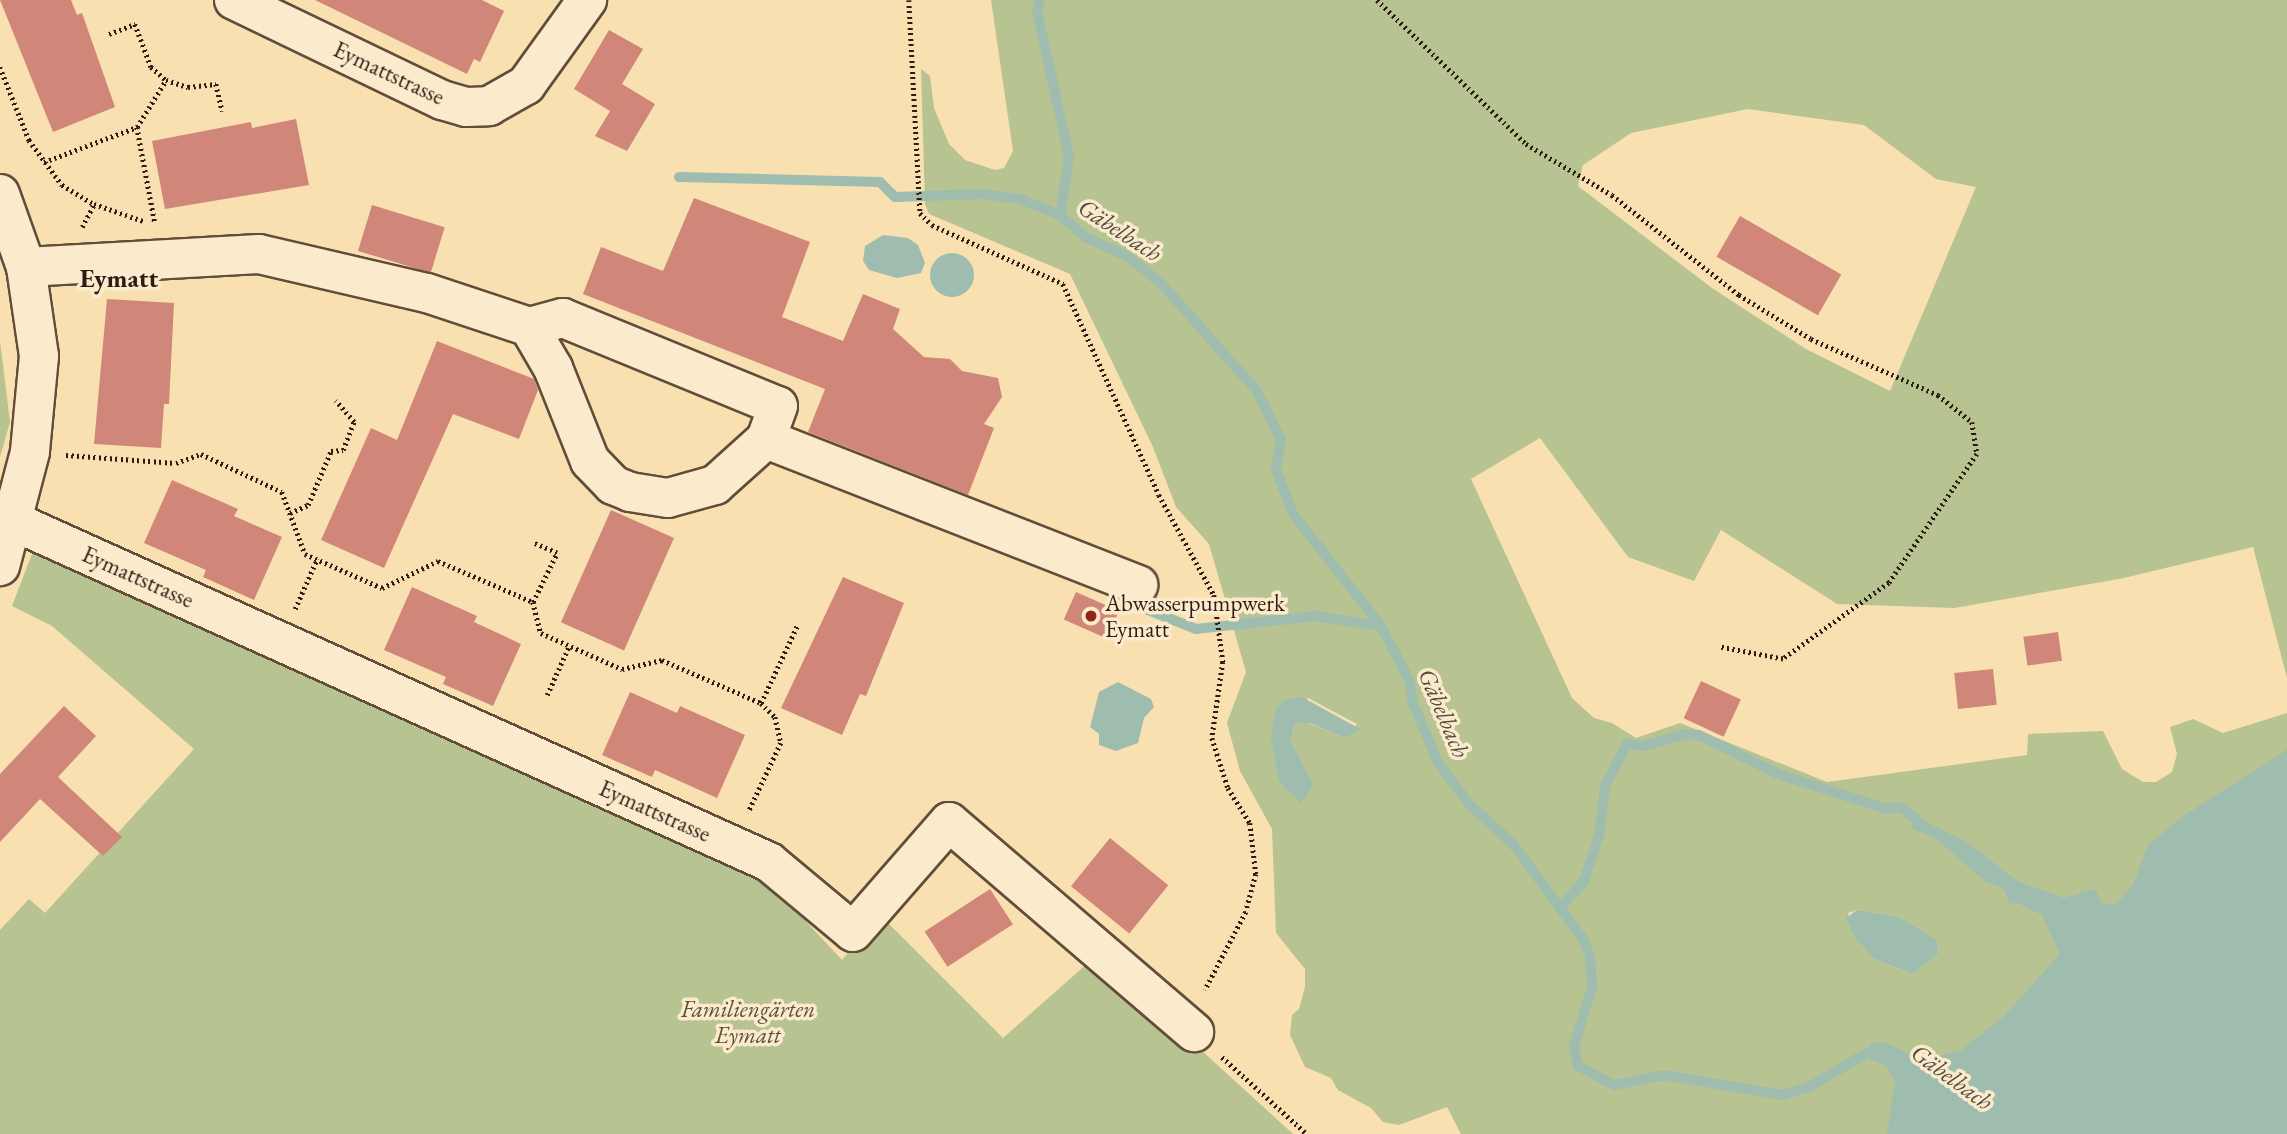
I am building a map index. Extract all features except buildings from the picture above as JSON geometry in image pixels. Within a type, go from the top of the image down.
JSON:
[{"type":"street","name":"Eymattstrasse","points":[[234,0],[442,100],[466,107],[489,106],[526,85],[587,0]]},
{"type":"street","points":[[0,194],[26,267],[39,355],[30,452],[15,522],[0,566]]},
{"type":"street","points":[[26,267],[259,254],[426,293],[529,327],[563,318],[778,406],[766,439],[715,485],[690,494],[648,497],[613,485],[590,461],[553,368],[529,327]]},
{"type":"street","points":[[766,439],[1138,585]]},
{"type":"street","name":"Eymattstrasse","points":[[15,522],[769,862],[853,932],[949,822],[1190,1029]]},
{"type":"path","points":[[909,0],[917,198],[923,219],[1063,284],[1159,495],[1202,566],[1217,612],[1223,673],[1212,716],[1212,738],[1228,788],[1250,823],[1256,874],[1246,912],[1190,1029],[1307,1134]]},
{"type":"path","points":[[1377,0],[1526,144],[1612,195],[1739,295],[1811,340],[1938,395],[1972,422],[1977,454],[1889,583],[1783,659],[1720,647]]},
{"type":"path","points":[[109,34],[135,24],[151,67],[166,80],[188,87],[216,84],[222,111]]},
{"type":"path","points":[[0,67],[29,140],[62,185],[94,204],[155,224],[137,127]]},
{"type":"path","points":[[44,162],[137,127],[166,80]]},
{"type":"path","points":[[290,513],[308,505],[331,451],[343,450],[354,422],[336,401]]},
{"type":"path","points":[[30,452],[176,463],[201,454],[282,492],[305,554],[382,588],[438,561],[533,602]]},
{"type":"path","points":[[534,543],[557,553],[533,602],[541,633],[622,670],[662,660],[761,703],[775,717],[781,743],[733,846]]},
{"type":"path","points":[[281,642],[317,559]]},
{"type":"path","points":[[761,703],[798,624]]},
{"type":"path","points":[[547,695],[569,646]]},
{"type":"green space","points":[[991,0],[2287,0],[2287,678],[2253,547],[2124,578],[1954,608],[1837,604],[1721,530],[1694,581],[1628,557],[1540,438],[1471,479],[1572,698],[1594,718],[1612,723],[1636,738],[1680,723],[1827,782],[2027,755],[2028,734],[2103,731],[2122,769],[2143,782],[2156,782],[2172,772],[2177,754],[2170,727],[2193,719],[2223,733],[2287,713],[2287,1134],[1461,1134],[1447,1107],[1399,1125],[1383,1122],[1371,1108],[1338,1090],[1331,1078],[1305,1067],[1290,1035],[1292,1015],[1299,1009],[1305,987],[1305,969],[1276,933],[1272,829],[1240,771],[1227,723],[1246,672],[1209,544],[1176,507],[1153,447],[1070,274],[929,214],[925,204],[921,69],[930,76],[934,108],[949,144],[965,160],[995,170],[1004,168],[1013,151]],"holes":[[[1748,109],[1864,125],[1936,179],[1976,187],[1890,391],[1806,349],[1712,288],[1578,186],[1583,165],[1631,133]],[[1308,698],[1357,724],[1345,738],[1309,723],[1295,723],[1291,741],[1314,785],[1306,792],[1279,782],[1277,754]],[[1857,910],[1900,917],[1937,940],[1939,953],[1913,974],[1874,959],[1855,938],[1848,913]]]},
{"type":"green space","points":[[0,341],[10,422],[0,457]]},
{"type":"green space","name":"Familiengärten Eymatt","points":[[35,546],[756,868],[842,960],[879,914],[1003,1038],[1097,955],[1293,1134],[0,1134],[0,930],[29,899],[45,913],[194,749],[52,626],[12,606]]},
{"type":"water","points":[[883,235],[908,238],[918,245],[925,263],[921,273],[897,278],[869,270],[863,261],[865,246]]},
{"type":"water","points":[[952,253],[968,259],[974,275],[968,291],[952,297],[936,291],[930,275],[936,259]]},
{"type":"water","points":[[1118,682],[1151,699],[1154,707],[1144,718],[1138,743],[1116,751],[1099,745],[1099,734],[1090,727],[1099,692]]},
{"type":"water","points":[[1302,697],[1360,729],[1345,738],[1310,723],[1295,723],[1291,741],[1314,785],[1301,803],[1279,782],[1271,738],[1276,709],[1284,700]]},
{"type":"water","points":[[2287,750],[2287,1134],[1887,1134],[1895,1081],[1886,1066],[1870,1059],[1869,1044],[1885,1042],[1921,1061],[1962,1050],[2004,1016],[2060,954],[2042,915],[2018,903],[2010,904],[2003,888],[1986,882],[1935,838],[1911,828],[1916,817],[1967,842],[2017,881],[2064,898],[2095,889],[2101,903],[2115,905],[2133,885],[2148,845],[2182,817]]},
{"type":"water","points":[[1857,910],[1900,917],[1937,940],[1939,953],[1913,974],[1874,959],[1855,938],[1846,918]]},
{"type":"waterway","name":"Gäbelbach","points":[[1040,0],[1037,11],[1069,156],[1060,215],[1085,237],[1128,257],[1161,283],[1257,391],[1281,440],[1276,469],[1293,514],[1381,626],[1410,682],[1413,703],[1437,761],[1469,804],[1513,844],[1583,939],[1590,956],[1592,988],[1574,1046],[1578,1066],[1614,1085],[1665,1075],[1783,1095],[1809,1087],[1867,1053],[1879,1051]]},
{"type":"waterway","points":[[679,177],[880,182],[895,197],[984,194],[1020,199],[1060,215]]},
{"type":"waterway","points":[[1143,608],[1196,629],[1316,616],[1381,626]]},
{"type":"waterway","points":[[1562,905],[1584,881],[1599,836],[1605,786],[1627,744],[1644,746],[1686,734],[1699,735],[1776,773],[1886,809],[1902,807],[1925,828]]},
{"type":"place","name":"Abwasserpumpwerk Eymatt","points":[[1091,616]]},
{"type":"district","name":"Eymatt","points":[[119,279]]}]
